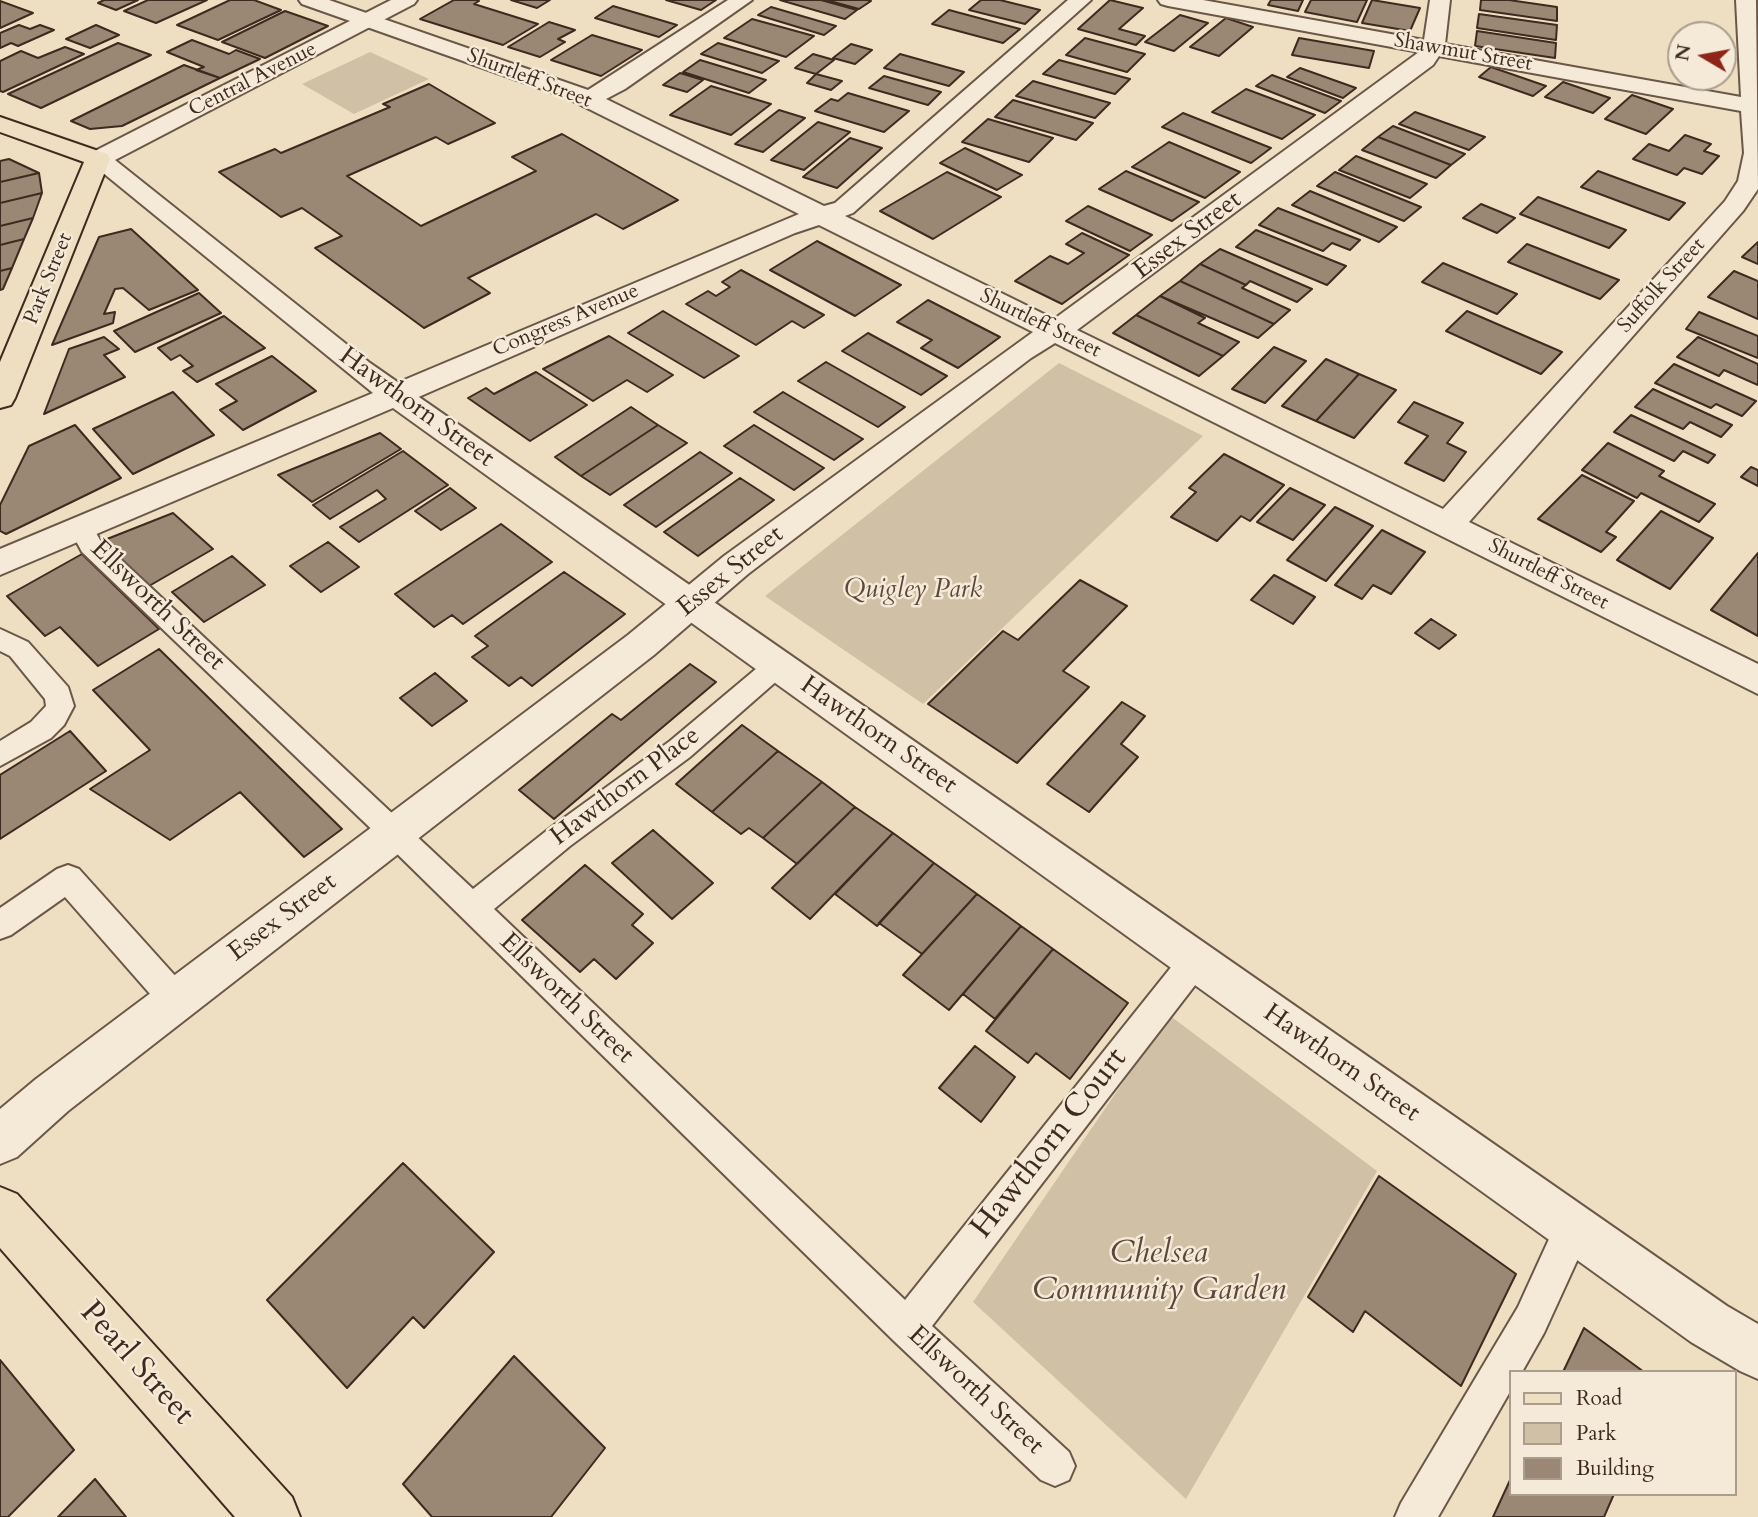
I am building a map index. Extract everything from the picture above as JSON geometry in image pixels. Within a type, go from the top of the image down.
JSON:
[{"type":"main road","name":"Hawthorn Street","points":[[0,124],[98,159]]},
{"type":"main road","name":"Park Street","points":[[0,398],[98,159]]},
{"type":"main road","name":"Pearl Street","points":[[0,1211],[272,1517]]},
{"type":"street","name":"Shurtleff Street","points":[[309,0],[543,80],[587,100],[1758,680]]},
{"type":"street","name":"Central Avenue","points":[[98,159],[407,0]]},
{"type":"street","points":[[587,100],[617,84],[742,0]]},
{"type":"street","name":"Congress Avenue","points":[[0,563],[786,227],[823,216],[851,203],[1081,0]]},
{"type":"street","name":"Shawmut Street","points":[[1168,0],[1756,106]]},
{"type":"street","points":[[1434,47],[1440,0]]},
{"type":"street","name":"Suffolk Street","points":[[1448,525],[1744,194],[1751,181],[1756,160],[1756,106],[1746,0]]},
{"type":"street","name":"Essex Street","points":[[0,1139],[52,1095],[637,648],[736,565],[1021,352],[1055,332],[1425,60],[1434,47]]},
{"type":"street","name":"Hawthorn Street","points":[[98,159],[360,370],[1709,1324],[1758,1353]]},
{"type":"lane","name":"Ellsworth Street","points":[[81,528],[91,546],[395,833],[907,1328],[1055,1466]]},
{"type":"lane","points":[[0,639],[19,649],[58,695],[60,706],[54,717],[41,730],[0,755]]},
{"type":"lane","name":"Hawthorn Place","points":[[472,908],[560,837],[680,749],[778,665]]},
{"type":"lane","points":[[0,925],[68,878],[176,1000]]},
{"type":"lane","name":"Hawthorn Court","points":[[907,1328],[1195,961]]},
{"type":"lane","points":[[1415,1517],[1531,1320],[1573,1228]]},
{"type":"green space","points":[[370,52],[429,79],[354,114],[302,84]]},
{"type":"green space","name":"Quigley Park","points":[[1059,363],[1203,436],[923,704],[765,596]]},
{"type":"green space","name":"Chelsea Community Garden","points":[[1169,1015],[1377,1171],[1186,1499],[973,1302]]},
{"type":"building","points":[[104,0],[138,0],[116,10],[98,3]]},
{"type":"building","points":[[148,0],[207,0],[156,23],[124,11]]},
{"type":"building","points":[[230,0],[254,0],[281,10],[218,40],[177,25]]},
{"type":"building","points":[[454,0],[476,0],[479,1],[474,4],[538,24],[503,45],[420,19]]},
{"type":"building","points":[[511,0],[550,0],[537,8]]},
{"type":"building","points":[[666,0],[716,0],[701,10]]},
{"type":"building","points":[[780,0],[821,0],[857,10],[845,19]]},
{"type":"building","points":[[826,0],[867,0],[871,1],[859,9]]},
{"type":"building","points":[[981,0],[1000,0],[1040,10],[1025,24],[969,10]]},
{"type":"building","points":[[1110,0],[1143,8],[1119,29],[1145,36],[1136,45],[1078,29]]},
{"type":"building","points":[[1271,0],[1303,0],[1298,11],[1268,5]]},
{"type":"building","points":[[1311,0],[1367,0],[1357,22],[1305,12]]},
{"type":"building","points":[[1372,0],[1420,8],[1410,31],[1362,23]]},
{"type":"building","points":[[1481,0],[1509,0],[1557,7],[1557,21],[1480,10]]},
{"type":"building","points":[[0,1],[33,13],[0,28]]},
{"type":"building","points":[[613,6],[677,25],[659,37],[595,18]]},
{"type":"building","points":[[771,7],[836,26],[824,35],[758,15]]},
{"type":"building","points":[[949,10],[1020,29],[1003,43],[932,24]]},
{"type":"building","points":[[285,11],[328,26],[265,58],[222,42]]},
{"type":"building","points":[[1479,14],[1557,25],[1556,40],[1477,28]]},
{"type":"building","points":[[1180,15],[1208,23],[1174,51],[1145,42]]},
{"type":"building","points":[[1226,18],[1253,27],[1219,56],[1190,47]]},
{"type":"building","points":[[752,19],[814,36],[786,57],[724,38]]},
{"type":"building","points":[[549,22],[575,30],[558,39],[565,42],[540,57],[508,47]]},
{"type":"building","points":[[19,25],[30,29],[40,25],[54,30],[18,46],[11,43],[0,48],[0,33]]},
{"type":"building","points":[[96,25],[119,35],[90,48],[66,39]]},
{"type":"building","points":[[1477,31],[1556,43],[1555,58],[1475,46]]},
{"type":"building","points":[[592,35],[642,50],[601,76],[551,60]]},
{"type":"building","points":[[1085,38],[1145,54],[1127,72],[1066,55]]},
{"type":"building","points":[[1299,38],[1374,51],[1369,68],[1292,55]]},
{"type":"building","points":[[192,40],[229,54],[236,50],[260,59],[220,78],[196,70],[204,67],[167,52]]},
{"type":"building","points":[[118,43],[151,55],[41,108],[8,94]]},
{"type":"building","points":[[718,43],[779,61],[762,73],[701,54]]},
{"type":"building","points":[[851,44],[872,50],[855,64],[833,58]]},
{"type":"building","points":[[65,47],[84,54],[3,92],[0,91],[0,61],[21,51],[38,58]]},
{"type":"building","points":[[813,54],[834,60],[816,74],[795,68]]},
{"type":"building","points":[[900,54],[964,72],[949,86],[884,68]]},
{"type":"building","points":[[700,60],[766,80],[749,93],[683,72]]},
{"type":"building","points":[[1059,60],[1130,79],[1115,94],[1043,74]]},
{"type":"building","points":[[184,65],[220,78],[122,126],[90,129],[71,121]]},
{"type":"building","points":[[1491,67],[1546,86],[1533,96],[1479,77]]},
{"type":"building","points":[[1300,68],[1356,88],[1343,98],[1287,77]]},
{"type":"building","points":[[680,73],[703,80],[687,92],[663,85]]},
{"type":"building","points":[[816,74],[842,81],[831,90],[807,83]]},
{"type":"building","points":[[1272,75],[1341,101],[1325,113],[1256,86]]},
{"type":"building","points":[[884,76],[941,92],[928,105],[869,88]]},
{"type":"building","points":[[1033,81],[1110,103],[1095,118],[1016,96]]},
{"type":"building","points":[[1563,82],[1610,98],[1593,113],[1545,97]]},
{"type":"building","points":[[429,84],[495,123],[448,144],[436,137],[347,176],[421,226],[536,171],[512,157],[562,134],[678,200],[623,229],[596,214],[468,278],[490,293],[424,328],[315,248],[342,236],[302,208],[281,217],[219,172],[275,149],[281,153],[390,107],[383,104]]},
{"type":"building","points":[[711,86],[771,104],[731,135],[670,115]]},
{"type":"building","points":[[1246,89],[1315,115],[1282,139],[1212,112]]},
{"type":"building","points":[[848,93],[909,111],[884,132],[815,111],[831,99],[838,101]]},
{"type":"building","points":[[1632,95],[1673,109],[1646,134],[1605,119]]},
{"type":"building","points":[[1013,100],[1093,123],[1076,140],[995,117]]},
{"type":"building","points":[[779,110],[805,118],[763,152],[735,144]]},
{"type":"building","points":[[1415,112],[1485,137],[1469,150],[1399,124]]},
{"type":"building","points":[[1183,113],[1271,148],[1251,163],[1162,127]]},
{"type":"building","points":[[988,119],[1053,138],[1029,162],[962,142]]},
{"type":"building","points":[[818,122],[850,132],[804,170],[771,160]]},
{"type":"building","points":[[1393,126],[1465,154],[1451,165],[1378,137]]},
{"type":"building","points":[[1685,135],[1711,144],[1704,151],[1719,156],[1702,174],[1684,168],[1677,175],[1633,159],[1649,144],[1669,151]]},
{"type":"building","points":[[1378,137],[1451,165],[1436,178],[1362,150]]},
{"type":"building","points":[[850,138],[882,148],[837,188],[803,177]]},
{"type":"building","points":[[1169,142],[1240,172],[1205,198],[1132,167]]},
{"type":"building","points":[[965,148],[1022,175],[997,190],[940,163]]},
{"type":"building","points":[[1356,156],[1427,184],[1410,198],[1339,170]]},
{"type":"building","points":[[9,159],[39,173],[0,182],[0,161]]},
{"type":"building","points":[[1126,171],[1199,202],[1172,221],[1099,189]]},
{"type":"building","points":[[1598,171],[1685,203],[1669,220],[1581,187]]},
{"type":"building","points":[[947,172],[1001,197],[933,239],[880,211]]},
{"type":"building","points":[[1335,172],[1421,207],[1404,221],[1317,186]]},
{"type":"building","points":[[39,173],[42,193],[0,203],[0,182]]},
{"type":"building","points":[[1310,191],[1397,227],[1379,242],[1292,205]]},
{"type":"building","points":[[42,193],[33,218],[0,226],[0,203]]},
{"type":"building","points":[[1538,197],[1626,230],[1609,248],[1520,214]]},
{"type":"building","points":[[1481,204],[1515,218],[1497,233],[1463,218]]},
{"type":"building","points":[[1088,206],[1152,235],[1130,251],[1066,221]]},
{"type":"building","points":[[1278,208],[1360,240],[1350,250],[1332,243],[1323,251],[1259,225]]},
{"type":"building","points":[[33,218],[24,239],[0,245],[0,226]]},
{"type":"building","points":[[131,229],[198,290],[149,310],[123,288],[115,289],[104,314],[115,312],[113,323],[52,345],[99,237]]},
{"type":"building","points":[[1256,230],[1346,266],[1327,285],[1236,247]]},
{"type":"building","points":[[1082,233],[1129,255],[1062,304],[1015,281],[1050,256],[1068,264],[1084,253],[1066,244]]},
{"type":"building","points":[[24,239],[12,268],[0,271],[0,245]]},
{"type":"building","points":[[817,241],[901,285],[855,316],[770,270]]},
{"type":"building","points":[[1758,242],[1758,264],[1742,257]]},
{"type":"building","points":[[1527,244],[1619,280],[1600,299],[1508,262]]},
{"type":"building","points":[[1220,249],[1312,289],[1297,302],[1250,281],[1246,285],[1200,264]]},
{"type":"building","points":[[1443,263],[1517,294],[1497,314],[1422,282]]},
{"type":"building","points":[[1200,264],[1246,285],[1242,288],[1290,310],[1274,324],[1180,281]]},
{"type":"building","points":[[12,268],[3,289],[0,290],[0,271]]},
{"type":"building","points":[[741,270],[824,315],[804,328],[792,321],[756,345],[686,304],[708,291],[716,296],[730,287],[722,282]]},
{"type":"building","points":[[1734,271],[1758,281],[1758,319],[1708,297]]},
{"type":"building","points":[[1180,281],[1274,324],[1258,338],[1160,296]]},
{"type":"building","points":[[199,293],[221,313],[135,352],[114,331]]},
{"type":"building","points":[[1160,296],[1205,318],[1198,323],[1239,342],[1223,356],[1136,315]]},
{"type":"building","points":[[928,300],[1000,337],[958,368],[921,348],[932,340],[897,322]]},
{"type":"building","points":[[663,311],[739,356],[704,378],[628,333]]},
{"type":"building","points":[[1467,311],[1562,352],[1541,374],[1446,331]]},
{"type":"building","points":[[1699,312],[1758,336],[1758,358],[1686,329]]},
{"type":"building","points":[[1136,315],[1223,356],[1199,376],[1113,333]]},
{"type":"building","points":[[224,316],[265,348],[197,382],[183,371],[193,366],[180,355],[171,360],[158,348]]},
{"type":"building","points":[[868,333],[947,376],[921,395],[842,351]]},
{"type":"building","points":[[609,336],[673,375],[647,392],[627,380],[593,401],[543,369]]},
{"type":"building","points":[[104,337],[119,349],[104,355],[125,377],[44,414],[69,349]]},
{"type":"building","points":[[1698,337],[1758,364],[1758,385],[1724,370],[1719,376],[1677,357]]},
{"type":"building","points":[[1274,347],[1306,361],[1265,403],[1232,389]]},
{"type":"building","points":[[272,356],[316,391],[243,430],[220,410],[237,401],[216,384]]},
{"type":"building","points":[[1326,359],[1359,374],[1316,421],[1282,406]]},
{"type":"building","points":[[826,362],[905,407],[878,427],[798,381]]},
{"type":"building","points":[[1674,364],[1756,401],[1742,416],[1716,404],[1711,408],[1655,383]]},
{"type":"building","points":[[536,372],[587,405],[530,441],[468,398],[486,388],[494,394]]},
{"type":"building","points":[[1359,374],[1396,390],[1354,438],[1316,421]]},
{"type":"building","points":[[1653,389],[1732,425],[1721,437],[1690,422],[1683,429],[1635,407]]},
{"type":"building","points":[[173,392],[214,435],[133,474],[93,429]]},
{"type":"building","points":[[783,392],[863,439],[834,460],[754,412]]},
{"type":"building","points":[[1414,402],[1463,423],[1447,443],[1466,452],[1444,481],[1405,463],[1428,436],[1398,422]]},
{"type":"building","points":[[631,407],[658,425],[581,476],[555,457]]},
{"type":"building","points":[[1631,415],[1715,455],[1708,463],[1683,451],[1674,461],[1614,432]]},
{"type":"building","points":[[75,425],[121,478],[6,534],[0,531],[0,505],[29,446]]},
{"type":"building","points":[[658,425],[687,443],[610,495],[581,476]]},
{"type":"building","points":[[754,425],[824,468],[794,490],[724,446]]},
{"type":"building","points":[[380,433],[401,449],[312,502],[278,475]]},
{"type":"building","points":[[1608,443],[1664,471],[1659,476],[1715,504],[1699,522],[1641,493],[1637,498],[1582,470]]},
{"type":"building","points":[[403,451],[448,485],[359,542],[340,527],[386,499],[377,490],[330,519],[313,505]]},
{"type":"building","points":[[700,452],[732,473],[656,527],[624,505]]},
{"type":"building","points":[[1224,454],[1284,485],[1250,521],[1241,516],[1217,541],[1171,517],[1196,492],[1189,488]]},
{"type":"building","points":[[1751,467],[1758,470],[1758,486],[1741,477]]},
{"type":"building","points":[[1582,475],[1634,501],[1606,532],[1616,537],[1601,552],[1538,519]]},
{"type":"building","points":[[740,478],[774,500],[698,556],[664,532]]},
{"type":"building","points":[[450,488],[476,508],[441,530],[415,511]]},
{"type":"building","points":[[1290,488],[1325,505],[1293,540],[1257,522]]},
{"type":"building","points":[[1335,507],[1373,526],[1326,581],[1287,560]]},
{"type":"building","points":[[1661,511],[1713,538],[1670,589],[1617,560]]},
{"type":"building","points":[[173,513],[213,549],[149,586],[102,541]]},
{"type":"building","points":[[501,524],[552,562],[463,624],[452,615],[434,627],[395,594]]},
{"type":"building","points":[[1382,530],[1425,552],[1391,594],[1373,585],[1362,599],[1335,585]]},
{"type":"building","points":[[328,542],[359,567],[321,592],[290,566]]},
{"type":"building","points":[[1758,553],[1758,636],[1711,610]]},
{"type":"building","points":[[82,554],[159,629],[98,666],[60,627],[45,636],[7,596]]},
{"type":"building","points":[[232,556],[265,585],[204,622],[172,592]]},
{"type":"building","points":[[564,572],[625,614],[532,686],[521,677],[509,686],[472,657],[488,646],[475,636]]},
{"type":"building","points":[[1274,575],[1315,597],[1293,624],[1251,600]]},
{"type":"building","points":[[1080,580],[1127,606],[1063,671],[1089,687],[1017,763],[928,704],[1003,631],[1018,640]]},
{"type":"building","points":[[1431,619],[1456,635],[1439,649],[1415,633]]},
{"type":"building","points":[[159,649],[342,829],[304,857],[240,792],[170,840],[90,789],[150,750],[93,690]]},
{"type":"building","points":[[690,664],[716,682],[554,819],[519,790],[612,714],[621,720]]},
{"type":"building","points":[[435,673],[467,701],[432,726],[400,698]]},
{"type":"building","points":[[1122,702],[1145,716],[1121,744],[1138,757],[1089,812],[1047,784]]},
{"type":"building","points":[[742,725],[778,751],[712,812],[676,784]]},
{"type":"building","points":[[70,731],[106,771],[0,839],[0,775]]},
{"type":"building","points":[[778,751],[822,782],[763,838],[749,828],[741,834],[712,812]]},
{"type":"building","points":[[822,782],[855,807],[797,864],[763,838]]},
{"type":"building","points":[[855,807],[893,833],[810,919],[772,888]]},
{"type":"building","points":[[653,830],[713,883],[672,919],[612,863]]},
{"type":"building","points":[[893,833],[934,863],[877,926],[835,894]]},
{"type":"building","points":[[934,863],[977,894],[922,954],[879,923]]},
{"type":"building","points":[[585,865],[643,914],[632,925],[653,943],[616,979],[594,959],[580,972],[522,920]]},
{"type":"building","points":[[977,894],[1021,926],[949,1010],[903,975]]},
{"type":"building","points":[[1021,926],[1053,949],[995,1019],[963,994]]},
{"type":"building","points":[[1053,949],[1128,1003],[1070,1079],[1036,1053],[1028,1063],[986,1031]]},
{"type":"building","points":[[975,1046],[1015,1077],[981,1122],[939,1088]]},
{"type":"building","points":[[403,1163],[494,1252],[424,1328],[413,1317],[347,1388],[267,1300]]},
{"type":"building","points":[[1379,1176],[1516,1274],[1461,1386],[1365,1311],[1353,1332],[1308,1297]]},
{"type":"building","points":[[1584,1328],[1641,1370],[1564,1370]]},
{"type":"building","points":[[514,1356],[605,1448],[551,1517],[432,1517],[403,1484]]},
{"type":"building","points":[[0,1360],[74,1450],[8,1517],[0,1517]]},
{"type":"building","points":[[95,1479],[126,1517],[58,1517]]},
{"type":"building","points":[[1510,1480],[1510,1496],[1613,1496],[1604,1517],[1493,1517]]}]
